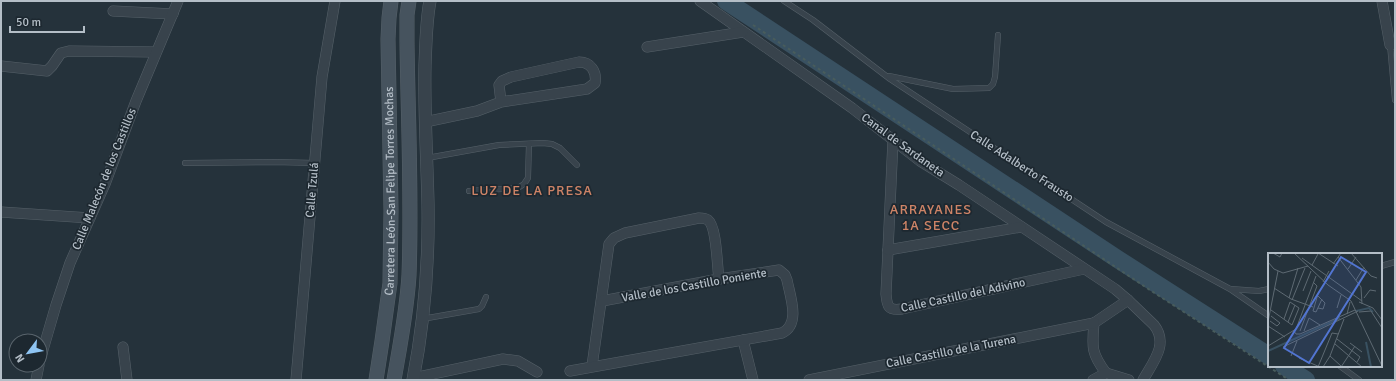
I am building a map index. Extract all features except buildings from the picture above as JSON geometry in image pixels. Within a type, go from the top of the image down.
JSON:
[{"type":"main road","name":"Carretera León-San Felipe Torres Mochas","points":[[376,380],[390,283],[391,211],[388,39],[391,1]]},
{"type":"main road","points":[[394,380],[403,330],[409,276],[410,214],[407,15],[409,1]]},
{"type":"main road","points":[[383,380],[388,357],[393,310],[393,293],[390,283]]},
{"type":"street","name":"Calle Malecón de los Castillos","points":[[48,333],[70,263],[105,184],[136,101],[178,1]]},
{"type":"street","name":"Calle Tzulá","points":[[296,380],[322,77],[335,1]]},
{"type":"street","points":[[430,1],[426,40],[425,122],[428,251],[413,379],[503,358],[518,362],[537,372]]},
{"type":"street","name":"Canal de Sardaneta","points":[[700,1],[792,64],[920,161],[959,185],[1100,279],[1128,300],[1157,330],[1161,338],[1160,346],[1143,380]]},
{"type":"street","points":[[1382,1],[1392,44]]},
{"type":"street","points":[[112,11],[173,14]]},
{"type":"street","points":[[647,47],[744,32]]},
{"type":"street","points":[[1,66],[47,71],[61,53],[69,51],[156,52]]},
{"type":"street","points":[[425,122],[477,111],[501,102],[587,89],[594,83],[596,78],[592,67],[587,63],[579,62],[511,77],[502,82],[499,86],[501,102]]},
{"type":"street","name":"Calle Castillo del Adivino","points":[[893,140],[886,294],[887,304],[890,308],[895,310],[1084,269]]},
{"type":"street","points":[[1,212],[90,218]]},
{"type":"street","points":[[592,366],[609,244],[611,241],[625,233],[698,218],[708,220],[713,230],[719,279]]},
{"type":"street","points":[[888,250],[1021,227]]},
{"type":"street","name":"Valle de los Castillo Poniente","points":[[570,371],[782,333],[792,324],[793,314],[787,280],[782,273],[775,270],[719,279],[602,302]]},
{"type":"street","points":[[1128,300],[1094,323],[1093,345],[1096,360],[1106,373],[1128,380]]},
{"type":"street","name":"Calle Castillo de la Turena","points":[[809,380],[1094,323]]},
{"type":"street","points":[[744,340],[753,380]]},
{"type":"street","points":[[124,347],[126,380]]},
{"type":"street","points":[[1093,380],[1106,373]]},
{"type":"lane","name":"Calle Adalberto Frausto","points":[[784,1],[813,20],[886,76],[1106,222],[1230,289],[1268,315]]},
{"type":"lane","points":[[886,76],[953,89],[989,88],[993,84],[995,77],[998,35]]},
{"type":"lane","points":[[1392,44],[1395,100]]},
{"type":"lane","points":[[426,158],[499,145],[543,143],[560,148],[577,165]]},
{"type":"lane","points":[[469,192],[518,188],[524,184],[528,178],[529,144]]},
{"type":"lane","points":[[185,163],[315,163]]},
{"type":"lane","points":[[1382,266],[1395,262]]},
{"type":"lane","points":[[1230,289],[1259,291],[1268,289]]},
{"type":"lane","points":[[421,320],[479,309],[486,297]]},
{"type":"lane","points":[[1341,367],[1359,380]]},
{"type":"path","points":[[749,22],[1150,290],[1268,366]]},
{"type":"path","points":[[1269,367],[1289,380]]},
{"type":"waterway","points":[[726,1],[1119,260],[1268,355]]},
{"type":"waterway","points":[[1286,367],[1306,380]]},
{"type":"district","name":"LUZ DE LA PRESA","points":[[532,190]]},
{"type":"district","name":"ARRAYANES 1A SECC","points":[[931,218]]}]
